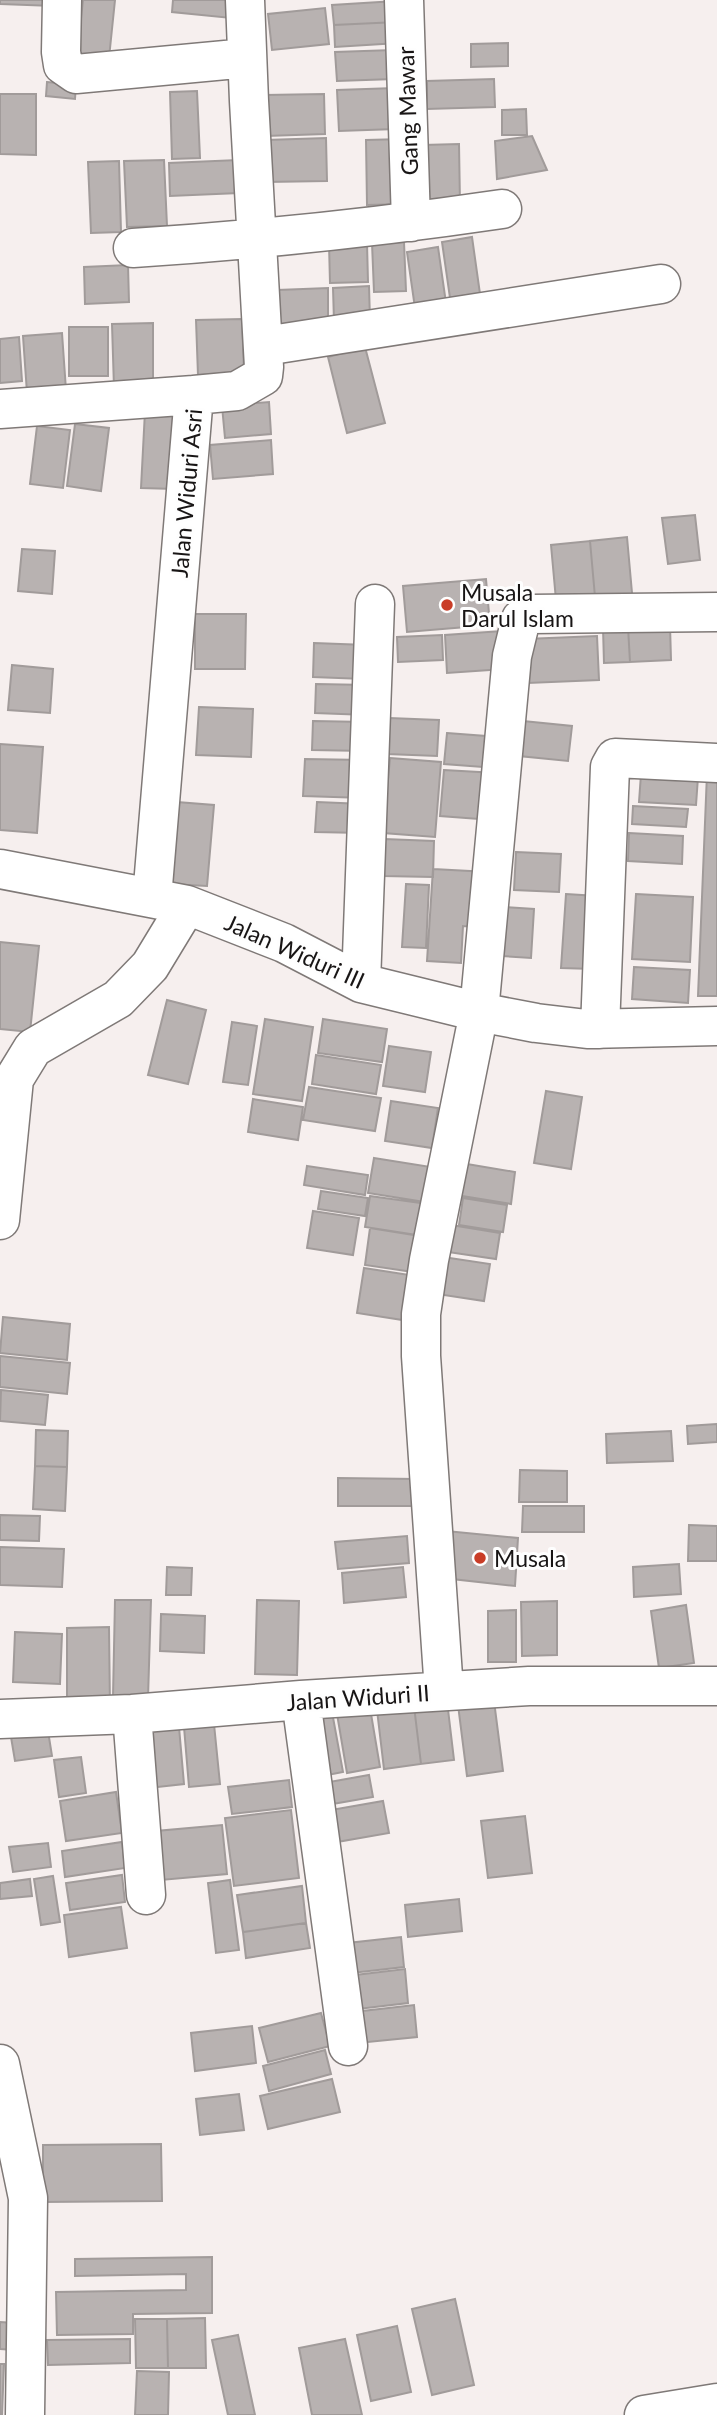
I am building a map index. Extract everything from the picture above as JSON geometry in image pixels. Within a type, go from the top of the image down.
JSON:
[{"type":"street","points":[[62,0],[63,65],[76,74],[247,58]]},
{"type":"street","name":"Jalan Widuri Asri","points":[[0,1220],[14,1079],[33,1048],[118,999],[150,966],[170,901],[194,395],[237,391],[263,376],[265,346],[256,240],[245,0]]},
{"type":"street","name":"Gang Mawar","points":[[404,0],[411,222]]},
{"type":"street","points":[[133,248],[256,240],[502,209]]},
{"type":"street","points":[[265,346],[661,284]]},
{"type":"street","points":[[0,409],[194,395]]},
{"type":"street","points":[[361,984],[375,604]]},
{"type":"street","points":[[444,1691],[421,1356],[421,1314],[429,1260],[479,1012],[512,656],[521,619],[531,614],[717,612]]},
{"type":"street","points":[[600,1029],[610,767],[615,758],[717,763]]},
{"type":"street","name":"Jalan Widuri III","points":[[0,869],[170,901],[284,943],[361,984],[479,1012],[536,1023],[600,1029],[717,1026]]},
{"type":"street","name":"Jalan Widuri II","points":[[0,1719],[132,1714],[529,1686],[717,1686]]},
{"type":"street","points":[[301,1700],[348,2046]]},
{"type":"street","points":[[132,1714],[146,1895]]},
{"type":"street","points":[[0,2064],[29,2198],[25,2415]]},
{"type":"street","points":[[644,2415],[717,2403]]},
{"type":"building","points":[[0,0],[53,0],[53,6],[0,4]]},
{"type":"building","points":[[83,0],[115,0],[109,58],[77,55]]},
{"type":"building","points":[[173,0],[233,0],[231,18],[172,12]]},
{"type":"building","points":[[396,1],[397,22],[334,25],[332,5]]},
{"type":"building","points":[[325,8],[329,44],[272,50],[268,14]]},
{"type":"building","points":[[397,22],[398,43],[335,47],[334,25]]},
{"type":"building","points":[[508,43],[508,66],[471,67],[471,44]]},
{"type":"building","points":[[393,50],[394,79],[337,81],[335,52]]},
{"type":"building","points":[[494,79],[495,107],[427,109],[427,81]]},
{"type":"building","points":[[47,82],[76,85],[75,99],[46,96]]},
{"type":"building","points":[[395,88],[396,129],[339,131],[337,90]]},
{"type":"building","points":[[197,91],[200,158],[172,159],[170,92]]},
{"type":"building","points":[[0,94],[36,94],[36,155],[0,154]]},
{"type":"building","points":[[324,94],[325,134],[266,136],[265,95]]},
{"type":"building","points":[[526,109],[527,135],[502,135],[502,110]]},
{"type":"building","points":[[532,136],[547,170],[497,179],[495,141]]},
{"type":"building","points":[[326,138],[327,181],[266,182],[266,140]]},
{"type":"building","points":[[403,139],[404,204],[367,205],[366,140]]},
{"type":"building","points":[[459,144],[460,204],[424,205],[423,145]]},
{"type":"building","points":[[164,160],[167,226],[127,227],[124,161]]},
{"type":"building","points":[[238,160],[239,193],[170,196],[169,163]]},
{"type":"building","points":[[119,161],[121,232],[91,233],[88,162]]},
{"type":"building","points":[[472,237],[481,301],[451,305],[442,242]]},
{"type":"building","points":[[404,242],[406,291],[374,292],[372,243]]},
{"type":"building","points":[[367,243],[368,282],[330,283],[329,244]]},
{"type":"building","points":[[438,247],[446,303],[415,308],[407,252]]},
{"type":"building","points":[[128,265],[129,302],[85,304],[84,267]]},
{"type":"building","points":[[369,286],[370,320],[334,321],[333,288]]},
{"type":"building","points":[[328,288],[328,325],[279,327],[278,290]]},
{"type":"building","points":[[242,319],[244,373],[198,375],[196,320]]},
{"type":"building","points":[[153,323],[153,387],[114,388],[112,324]]},
{"type":"building","points":[[69,327],[108,327],[108,376],[69,376]]},
{"type":"building","points":[[62,333],[66,390],[27,393],[23,336]]},
{"type":"building","points":[[19,337],[22,381],[0,383],[0,339]]},
{"type":"building","points":[[365,347],[385,423],[347,433],[328,357]]},
{"type":"building","points":[[269,402],[271,434],[225,438],[222,406]]},
{"type":"building","points":[[145,411],[179,413],[175,489],[141,488]]},
{"type":"building","points":[[75,424],[109,428],[101,491],[67,486]]},
{"type":"building","points":[[37,426],[70,430],[63,488],[30,484]]},
{"type":"building","points":[[271,440],[273,474],[213,479],[210,445]]},
{"type":"building","points":[[695,515],[700,560],[668,564],[662,518]]},
{"type":"building","points":[[627,537],[633,604],[596,608],[590,541]]},
{"type":"building","points":[[590,541],[596,608],[557,611],[551,545]]},
{"type":"building","points":[[22,549],[55,551],[52,594],[18,591]]},
{"type":"building","name":"Musala Darul Islam","points":[[486,579],[490,625],[407,632],[403,586]]},
{"type":"building","points":[[195,614],[246,614],[245,669],[195,669]]},
{"type":"building","points":[[670,625],[671,660],[630,662],[628,627]]},
{"type":"building","points":[[628,627],[630,662],[604,663],[603,628]]},
{"type":"building","points":[[502,631],[504,669],[447,673],[445,635]]},
{"type":"building","points":[[442,635],[443,660],[398,662],[397,637]]},
{"type":"building","points":[[597,636],[599,680],[528,683],[526,639]]},
{"type":"building","points":[[314,643],[366,645],[364,679],[313,677]]},
{"type":"building","points":[[12,665],[53,669],[50,713],[8,710]]},
{"type":"building","points":[[316,684],[368,685],[367,715],[315,713]]},
{"type":"building","points":[[199,707],[253,709],[251,757],[196,755]]},
{"type":"building","points":[[389,718],[439,720],[437,756],[387,754]]},
{"type":"building","points":[[313,721],[366,722],[365,751],[312,750]]},
{"type":"building","points":[[523,721],[572,726],[568,761],[519,756]]},
{"type":"building","points":[[447,733],[499,737],[496,768],[444,764]]},
{"type":"building","points":[[0,744],[43,747],[37,833],[0,830]]},
{"type":"building","points":[[390,758],[441,762],[435,837],[383,833]]},
{"type":"building","points":[[305,759],[365,760],[364,798],[303,796]]},
{"type":"building","points":[[444,770],[496,773],[492,820],[440,816]]},
{"type":"building","points":[[707,773],[717,774],[717,996],[698,996]]},
{"type":"building","points":[[641,774],[698,777],[696,805],[639,802]]},
{"type":"building","points":[[177,802],[214,805],[207,886],[169,884]]},
{"type":"building","points":[[317,802],[363,804],[362,833],[315,832]]},
{"type":"building","points":[[633,806],[688,809],[686,827],[632,824]]},
{"type":"building","points":[[629,833],[683,836],[682,864],[628,861]]},
{"type":"building","points":[[384,839],[434,841],[433,877],[383,876]]},
{"type":"building","points":[[516,852],[561,854],[559,892],[514,890]]},
{"type":"building","points":[[433,869],[488,872],[484,928],[463,926],[461,963],[427,961]]},
{"type":"building","points":[[406,884],[429,885],[426,948],[402,947]]},
{"type":"building","points":[[566,894],[597,896],[593,969],[561,968]]},
{"type":"building","points":[[636,894],[693,897],[690,962],[632,959]]},
{"type":"building","points":[[505,907],[534,909],[531,958],[502,956]]},
{"type":"building","points":[[0,942],[39,946],[30,1032],[0,1029]]},
{"type":"building","points":[[634,967],[690,970],[688,1003],[632,999]]},
{"type":"building","points":[[167,1000],[206,1010],[188,1084],[148,1075]]},
{"type":"building","points":[[265,1019],[313,1027],[302,1101],[253,1094]]},
{"type":"building","points":[[323,1019],[387,1029],[382,1062],[318,1053]]},
{"type":"building","points":[[232,1022],[257,1026],[248,1085],[223,1082]]},
{"type":"building","points":[[389,1046],[431,1052],[425,1092],[383,1086]]},
{"type":"building","points":[[316,1055],[381,1065],[376,1094],[312,1084]]},
{"type":"building","points":[[309,1087],[381,1098],[375,1131],[303,1120]]},
{"type":"building","points":[[546,1091],[582,1097],[571,1169],[534,1163]]},
{"type":"building","points":[[253,1099],[303,1107],[298,1140],[248,1132]]},
{"type":"building","points":[[391,1101],[438,1108],[432,1148],[385,1141]]},
{"type":"building","points":[[374,1158],[437,1168],[431,1203],[368,1193]]},
{"type":"building","points":[[461,1163],[515,1172],[511,1204],[456,1195]]},
{"type":"building","points":[[307,1166],[368,1175],[365,1195],[304,1185]]},
{"type":"building","points":[[321,1191],[368,1198],[365,1216],[318,1209]]},
{"type":"building","points":[[370,1196],[428,1204],[423,1236],[365,1227]]},
{"type":"building","points":[[463,1198],[507,1205],[503,1232],[459,1225]]},
{"type":"building","points":[[313,1211],[359,1218],[353,1255],[307,1248]]},
{"type":"building","points":[[445,1224],[500,1233],[496,1259],[441,1251]]},
{"type":"building","points":[[370,1228],[426,1237],[420,1273],[365,1265]]},
{"type":"building","points":[[443,1257],[490,1264],[484,1301],[437,1294]]},
{"type":"building","points":[[364,1268],[416,1276],[409,1321],[357,1313]]},
{"type":"building","points":[[3,1317],[70,1324],[67,1360],[0,1353]]},
{"type":"building","points":[[0,1356],[70,1363],[67,1394],[0,1387]]},
{"type":"building","points":[[1,1390],[48,1395],[45,1425],[0,1421]]},
{"type":"building","points":[[717,1424],[717,1442],[688,1444],[687,1426]]},
{"type":"building","points":[[36,1430],[68,1431],[67,1467],[35,1466]]},
{"type":"building","points":[[671,1431],[673,1461],[607,1463],[606,1434]]},
{"type":"building","points":[[35,1466],[67,1467],[65,1511],[33,1509]]},
{"type":"building","points":[[520,1470],[567,1471],[567,1502],[519,1502]]},
{"type":"building","points":[[338,1478],[416,1479],[415,1506],[338,1506]]},
{"type":"building","points":[[523,1506],[584,1506],[584,1532],[522,1532]]},
{"type":"building","points":[[0,1515],[40,1516],[39,1541],[0,1540]]},
{"type":"building","points":[[689,1525],[717,1526],[717,1561],[688,1561]]},
{"type":"building","name":"Musala","points":[[446,1531],[518,1538],[515,1586],[443,1578]]},
{"type":"building","points":[[407,1536],[409,1563],[338,1569],[335,1542]]},
{"type":"building","points":[[0,1547],[64,1549],[62,1587],[0,1585]]},
{"type":"building","points":[[679,1564],[681,1594],[634,1597],[633,1567]]},
{"type":"building","points":[[167,1567],[192,1568],[191,1595],[166,1595]]},
{"type":"building","points":[[403,1567],[406,1597],[344,1603],[342,1573]]},
{"type":"building","points":[[115,1600],[151,1600],[148,1698],[113,1697]]},
{"type":"building","points":[[257,1600],[299,1601],[297,1675],[255,1674]]},
{"type":"building","points":[[557,1601],[557,1655],[522,1656],[521,1602]]},
{"type":"building","points":[[686,1605],[694,1663],[659,1668],[651,1611]]},
{"type":"building","points":[[516,1610],[516,1662],[488,1662],[488,1611]]},
{"type":"building","points":[[161,1614],[205,1616],[204,1653],[160,1651]]},
{"type":"building","points":[[109,1627],[110,1709],[67,1710],[67,1628]]},
{"type":"building","points":[[15,1632],[62,1634],[60,1684],[13,1682]]},
{"type":"building","points":[[447,1701],[454,1760],[421,1764],[414,1706]]},
{"type":"building","points":[[494,1701],[503,1771],[467,1776],[458,1705]]},
{"type":"building","points":[[369,1702],[380,1767],[347,1773],[336,1708]]},
{"type":"building","points":[[414,1706],[421,1764],[384,1769],[377,1710]]},
{"type":"building","points":[[332,1712],[343,1772],[317,1777],[306,1716]]},
{"type":"building","points":[[214,1724],[220,1784],[189,1787],[184,1727]]},
{"type":"building","points":[[179,1727],[184,1784],[149,1788],[143,1731]]},
{"type":"building","points":[[48,1731],[52,1756],[15,1761],[11,1737]]},
{"type":"building","points":[[81,1757],[86,1793],[59,1797],[54,1760]]},
{"type":"building","points":[[369,1775],[373,1797],[321,1806],[318,1784]]},
{"type":"building","points":[[289,1780],[292,1807],[232,1814],[228,1787]]},
{"type":"building","points":[[116,1792],[122,1833],[66,1841],[60,1801]]},
{"type":"building","points":[[383,1801],[389,1833],[337,1842],[331,1810]]},
{"type":"building","points":[[291,1810],[299,1878],[234,1886],[225,1818]]},
{"type":"building","points":[[525,1816],[532,1873],[488,1878],[481,1821]]},
{"type":"building","points":[[222,1825],[227,1874],[161,1880],[156,1831]]},
{"type":"building","points":[[122,1842],[125,1868],[65,1877],[62,1851]]},
{"type":"building","points":[[48,1843],[51,1867],[13,1872],[9,1847]]},
{"type":"building","points":[[122,1875],[125,1902],[70,1910],[66,1883]]},
{"type":"building","points":[[53,1876],[60,1922],[41,1925],[34,1879]]},
{"type":"building","points":[[30,1879],[32,1896],[0,1899],[0,1883]]},
{"type":"building","points":[[230,1880],[239,1950],[216,1953],[208,1883]]},
{"type":"building","points":[[302,1886],[306,1923],[243,1932],[237,1895]]},
{"type":"building","points":[[459,1899],[462,1931],[408,1937],[405,1905]]},
{"type":"building","points":[[121,1907],[127,1948],[69,1957],[64,1915]]},
{"type":"building","points":[[306,1923],[310,1948],[246,1958],[243,1932]]},
{"type":"building","points":[[401,1937],[404,1967],[352,1973],[348,1943]]},
{"type":"building","points":[[405,1969],[408,2003],[350,2010],[347,1976]]},
{"type":"building","points":[[414,2005],[417,2037],[358,2043],[354,2012]]},
{"type":"building","points":[[321,2013],[330,2046],[268,2062],[259,2028]]},
{"type":"building","points":[[252,2026],[256,2063],[195,2071],[191,2033]]},
{"type":"building","points":[[325,2050],[331,2074],[269,2091],[263,2066]]},
{"type":"building","points":[[332,2079],[340,2112],[268,2129],[260,2096]]},
{"type":"building","points":[[239,2094],[244,2130],[200,2135],[196,2099]]},
{"type":"building","points":[[161,2144],[162,2201],[43,2202],[43,2145]]},
{"type":"building","points":[[212,2257],[212,2313],[133,2314],[133,2334],[57,2335],[56,2292],[186,2290],[186,2274],[75,2276],[75,2259]]},
{"type":"building","points":[[455,2299],[474,2385],[432,2395],[412,2309]]},
{"type":"building","points":[[205,2318],[206,2368],[168,2368],[167,2319]]},
{"type":"building","points":[[135,2319],[167,2319],[168,2368],[136,2368]]},
{"type":"building","points":[[0,2322],[14,2323],[13,2350],[0,2349]]},
{"type":"building","points":[[397,2326],[411,2392],[371,2401],[357,2335]]},
{"type":"building","points":[[238,2335],[255,2415],[228,2415],[212,2340]]},
{"type":"building","points":[[130,2339],[130,2363],[48,2365],[47,2340]]},
{"type":"building","points":[[345,2339],[362,2415],[312,2415],[299,2348]]},
{"type":"building","points":[[0,2364],[4,2364],[2,2415],[0,2415]]},
{"type":"building","points":[[137,2371],[169,2372],[168,2415],[135,2415]]},
{"type":"place","name":"Musala Darul Islam","points":[[447,605]]},
{"type":"place","name":"Musala","points":[[480,1558]]}]
